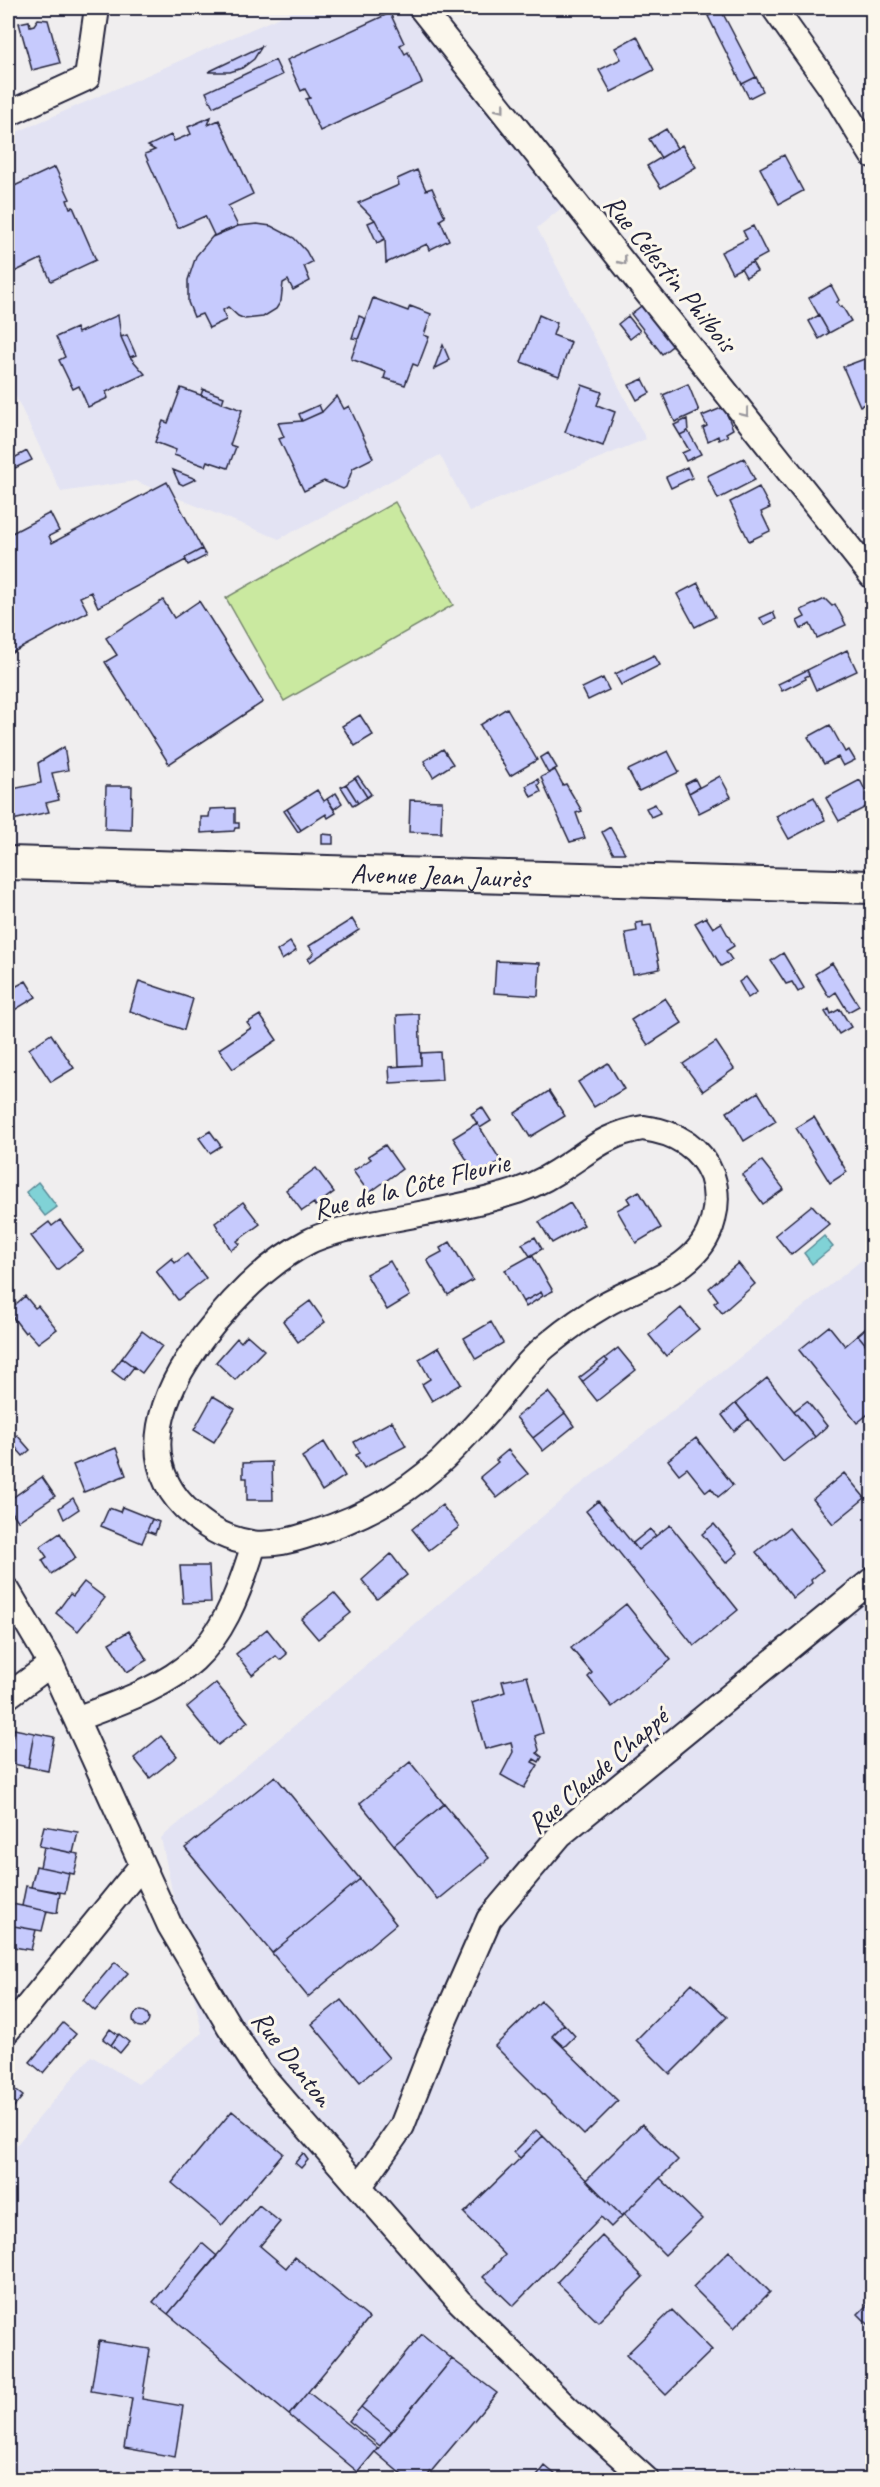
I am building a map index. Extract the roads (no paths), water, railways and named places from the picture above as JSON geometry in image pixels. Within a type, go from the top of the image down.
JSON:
[{"type":"main road","name":"Avenue Jean Jaurès","points":[[8,862],[873,887]]},
{"type":"street","points":[[8,114],[87,78],[97,8]]},
{"type":"street","name":"Rue Célestin Philbois","points":[[422,8],[873,576]]},
{"type":"street","points":[[774,8],[831,88],[873,155]]},
{"type":"street","name":"Rue de la Côte Fleurie","points":[[643,1128],[676,1135],[690,1144],[704,1159],[716,1190],[716,1210],[705,1242],[693,1256],[679,1267],[606,1304],[550,1342],[532,1358],[493,1406],[448,1455],[387,1502],[351,1521],[300,1538],[254,1544],[224,1536],[185,1509],[169,1490],[161,1469],[158,1443],[161,1417],[180,1371],[222,1313],[258,1279],[287,1255],[310,1241],[329,1234],[489,1200],[517,1191],[558,1171],[605,1139],[622,1131],[643,1128]]},
{"type":"street","points":[[78,1718],[148,1691],[173,1678],[195,1662],[228,1618],[242,1585],[254,1544]]},
{"type":"street","name":"Rue Claude Chappé","points":[[360,2186],[402,2126],[489,1919],[496,1910],[560,1835],[873,1580]]},
{"type":"street","name":"Rue Danton","points":[[8,1592],[51,1664],[78,1718],[170,1926],[229,2026],[260,2073],[458,2300],[568,2409],[647,2480]]},
{"type":"street","points":[[8,1696],[51,1664]]},
{"type":"street","points":[[8,2030],[142,1864]]},
{"type":"water","points":[[38,1182],[57,1207],[45,1216],[26,1192]]},
{"type":"water","points":[[824,1236],[833,1247],[812,1264],[804,1253]]}]
